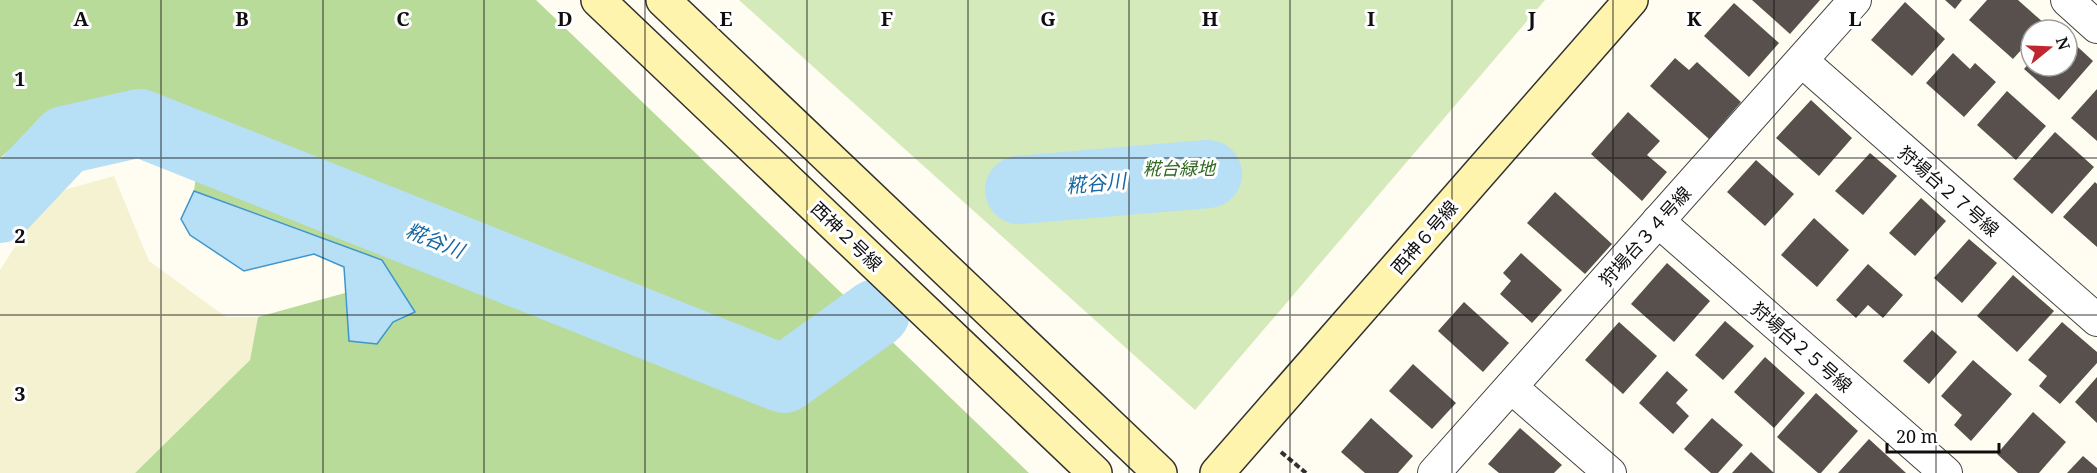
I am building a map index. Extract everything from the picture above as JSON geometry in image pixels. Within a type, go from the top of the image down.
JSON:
[{"type":"street","name":"西神２号線","points":[[598,0],[1095,473]]},
{"type":"street","points":[[663,0],[1160,473]]},
{"type":"street","name":"西神６号線","points":[[1217,473],[1631,0]]},
{"type":"street","name":"狩場台３４号線","points":[[1434,473],[1855,0]]},
{"type":"street","points":[[2067,0],[2097,27]]},
{"type":"street","name":"狩場台２７号線","points":[[1802,61],[2097,321]]},
{"type":"street","name":"狩場台２５号線","points":[[1658,221],[1946,473]]},
{"type":"street","points":[[1511,387],[1610,473]]},
{"type":"shaded area","points":[[114,176],[149,261],[226,317],[258,317],[250,360],[135,473],[0,473],[0,270],[49,194]]},
{"type":"green space","points":[[0,0],[536,0],[1029,473],[135,473],[250,360],[258,317],[345,293],[349,341],[414,311],[382,260],[194,191],[201,136],[156,107],[96,105],[69,110],[44,121],[0,158]]},
{"type":"green space","name":"糀台緑地","points":[[739,0],[1545,0],[1195,410]]},
{"type":"water","points":[[194,191],[382,260],[415,312],[393,322],[377,344],[349,341],[344,267],[314,254],[244,271],[190,235],[181,219]]},
{"type":"building","points":[[1752,0],[1820,0],[1790,34]]},
{"type":"building","points":[[1945,0],[1962,0],[1955,9]]},
{"type":"building","points":[[1987,0],[2018,0],[2038,18],[2019,18],[2019,52],[2013,59],[1969,20]]},
{"type":"building","points":[[1905,2],[1945,39],[1912,76],[1871,40]]},
{"type":"building","points":[[1734,3],[1779,43],[1749,77],[1704,36]]},
{"type":"building","points":[[2079,48],[2093,61],[2079,77]]},
{"type":"building","points":[[1953,53],[1970,69],[1975,63],[1996,82],[1964,117],[1926,83]]},
{"type":"building","points":[[1675,58],[1689,70],[1697,62],[1741,102],[1709,139],[1650,86]]},
{"type":"building","points":[[2034,78],[2078,78],[2059,100]]},
{"type":"building","points":[[2097,89],[2097,141],[2071,118]]},
{"type":"building","points":[[2007,91],[2046,126],[2016,160],[1977,125]]},
{"type":"building","points":[[1811,100],[1852,138],[1819,176],[1776,138]]},
{"type":"building","points":[[1628,112],[1660,141],[1647,155],[1667,172],[1642,201],[1591,154]]},
{"type":"building","points":[[2055,132],[2094,167],[2052,214],[2013,179]]},
{"type":"building","points":[[1870,153],[1897,176],[1863,215],[1835,191]]},
{"type":"building","points":[[1756,160],[1794,194],[1765,226],[1727,192]]},
{"type":"building","points":[[2095,182],[2097,184],[2097,247],[2063,217]]},
{"type":"building","points":[[1555,192],[1612,244],[1585,274],[1527,223]]},
{"type":"building","points":[[1921,198],[1946,221],[1915,256],[1889,233]]},
{"type":"building","points":[[1814,218],[1849,250],[1817,287],[1781,255]]},
{"type":"building","points":[[1969,239],[1997,263],[1962,303],[1934,278]]},
{"type":"building","points":[[1521,253],[1562,290],[1532,323],[1500,294],[1511,281],[1503,273]]},
{"type":"building","points":[[1667,263],[1710,301],[1674,342],[1631,304]]},
{"type":"building","points":[[1868,264],[1903,295],[1883,318],[1868,305],[1856,318],[1836,300]]},
{"type":"building","points":[[2013,275],[2054,311],[2017,352],[1977,316]]},
{"type":"building","points":[[1464,302],[1509,343],[1483,372],[1438,331]]},
{"type":"building","points":[[1725,321],[1754,346],[1723,380],[1695,355]]},
{"type":"building","points":[[1619,322],[1657,356],[1623,394],[1585,360]]},
{"type":"building","points":[[2062,322],[2097,352],[2097,363],[2060,404],[2039,386],[2047,376],[2028,360]]},
{"type":"building","points":[[1932,330],[1957,352],[1929,384],[1903,361]]},
{"type":"building","points":[[1765,357],[1805,393],[1774,428],[1734,392]]},
{"type":"building","points":[[1973,360],[2012,394],[1971,441],[1954,425],[1962,415],[1941,396]]},
{"type":"building","points":[[1413,364],[1456,403],[1432,429],[1389,391]]},
{"type":"building","points":[[1667,371],[1688,390],[1676,403],[1689,416],[1673,434],[1639,403]]},
{"type":"building","points":[[2097,377],[2097,423],[2075,402]]},
{"type":"building","points":[[1816,393],[1858,431],[1821,473],[1818,473],[1777,437]]},
{"type":"building","points":[[2033,412],[2066,442],[2039,473],[2018,473],[1997,454]]},
{"type":"building","points":[[1371,418],[1413,456],[1398,473],[1365,473],[1341,452]]},
{"type":"building","points":[[1712,418],[1743,445],[1718,473],[1711,473],[1684,449]]},
{"type":"building","points":[[1520,428],[1562,465],[1554,473],[1499,473],[1488,464]]},
{"type":"building","points":[[1869,439],[1906,473],[1838,473]]},
{"type":"building","points":[[1751,452],[1774,473],[1732,473]]},
{"type":"building","points":[[2083,456],[2097,468],[2097,473],[2067,473]]},
{"type":"waterway","name":"糀谷川","points":[[0,209],[65,140],[140,123],[784,379],[876,313]]},
{"type":"waterway","name":"糀谷川","points":[[1019,190],[1208,174]]}]
